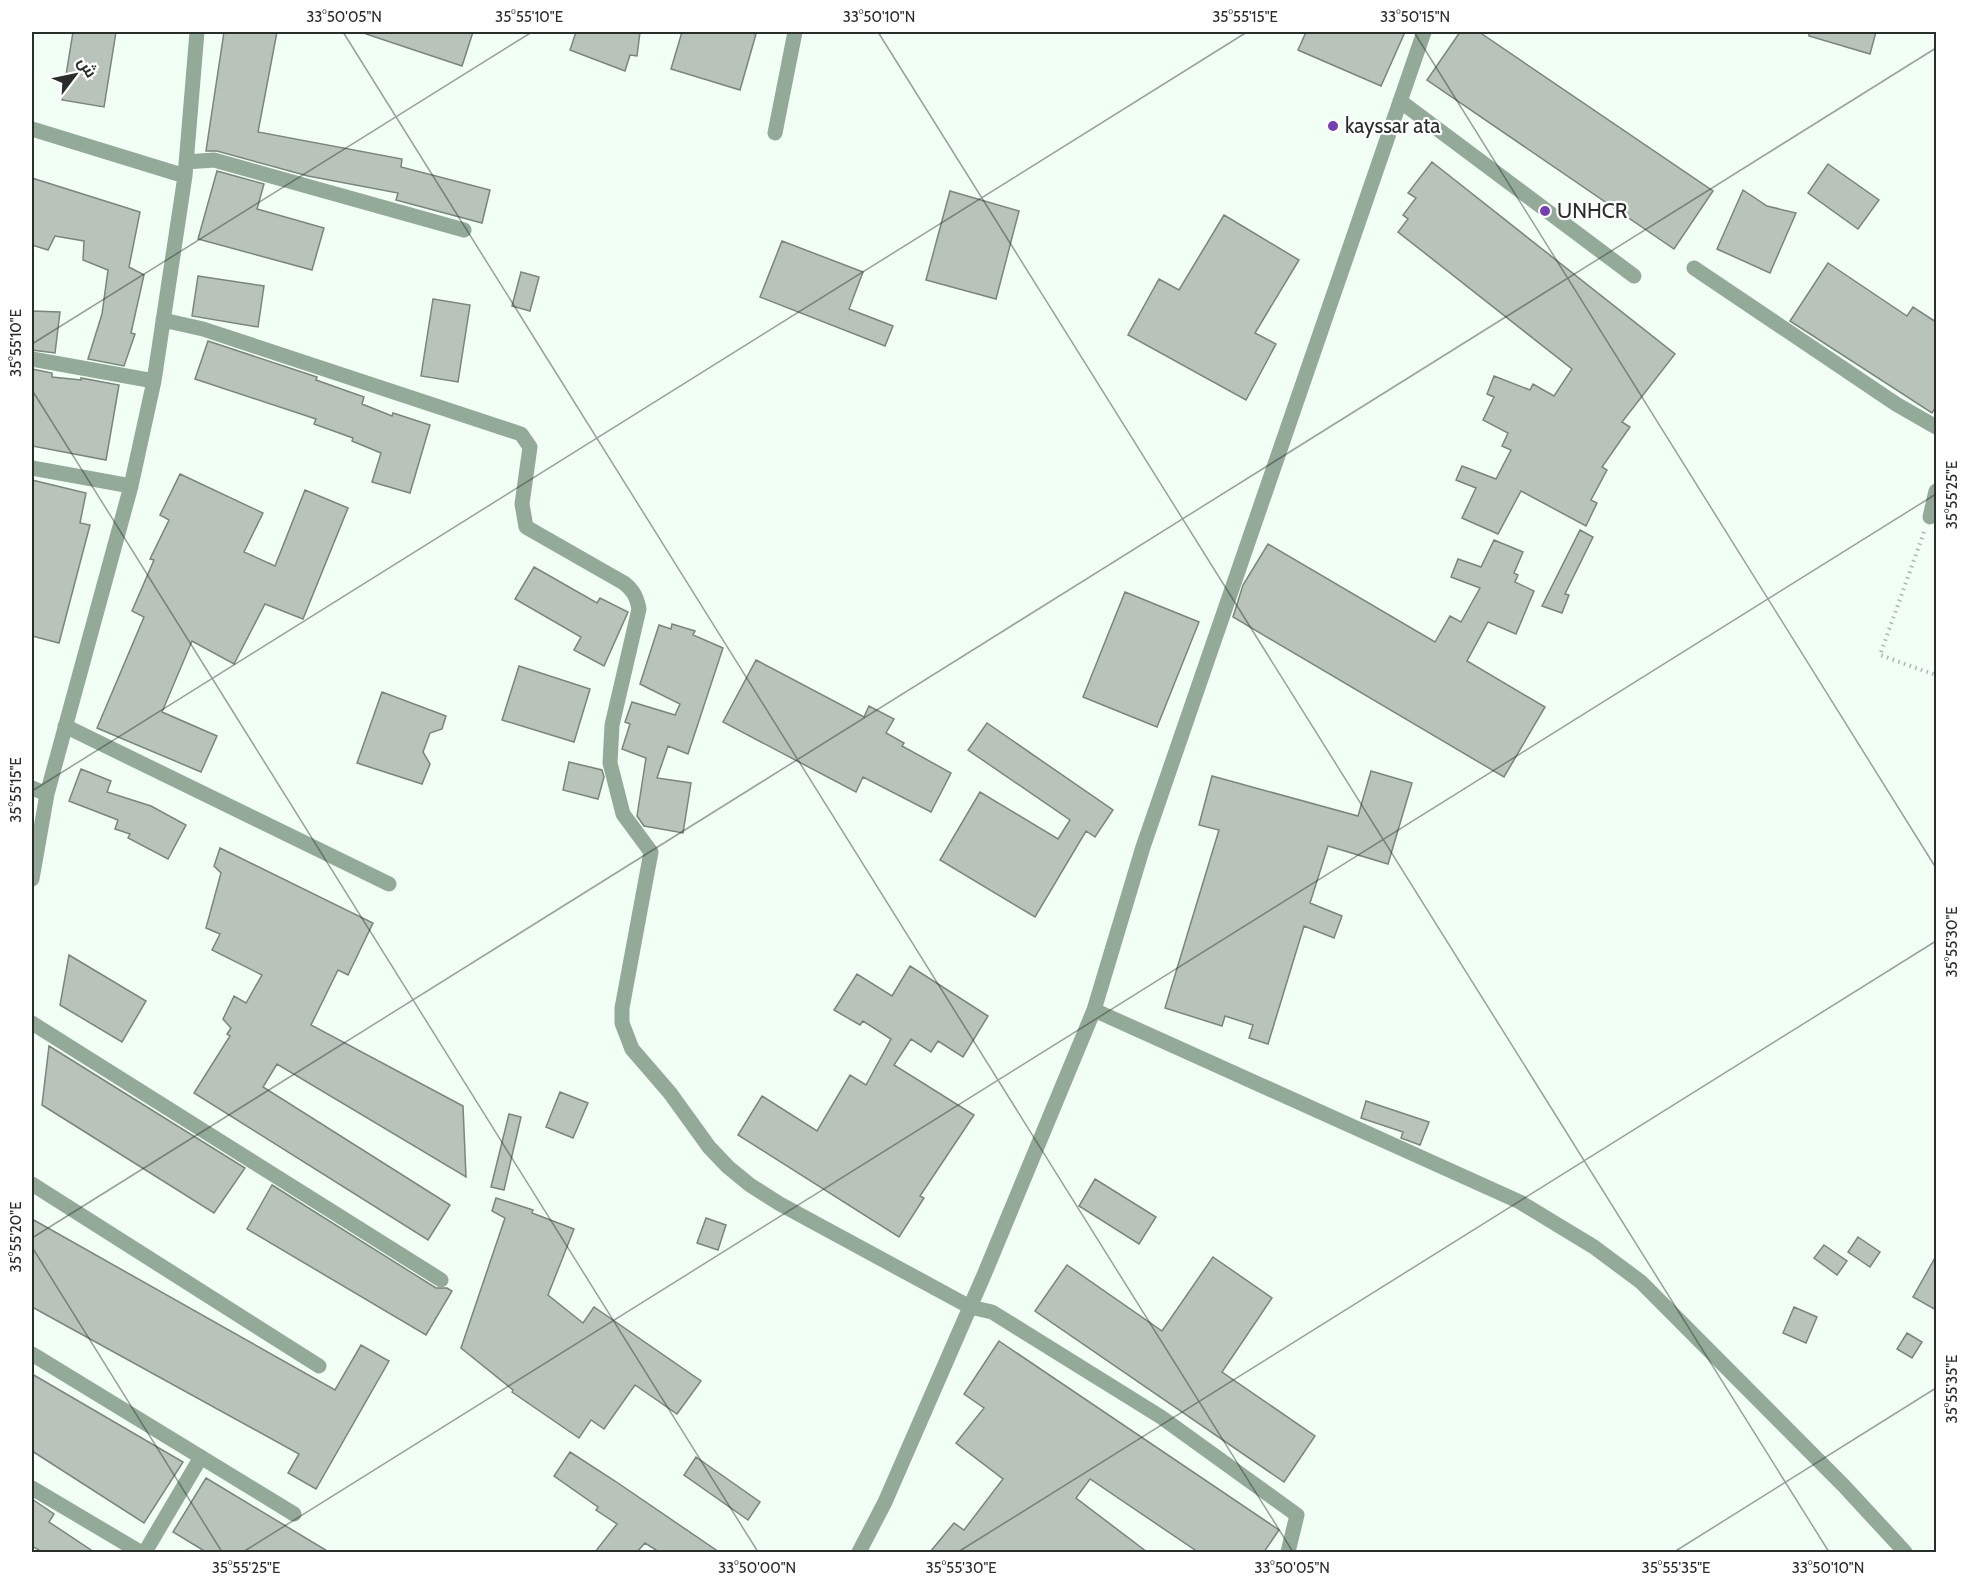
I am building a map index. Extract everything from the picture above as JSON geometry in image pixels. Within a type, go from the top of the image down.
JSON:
[{"type":"street","points":[[32,879],[47,794],[131,486],[154,381],[185,169],[197,32]]},
{"type":"street","points":[[775,133],[795,32]]},
{"type":"street","points":[[858,1552],[885,1502],[1094,1010],[1143,847],[1424,32]]},
{"type":"street","points":[[1400,101],[1634,276]]},
{"type":"street","points":[[32,129],[185,169],[214,160],[464,230]]},
{"type":"street","points":[[1694,268],[1896,404],[1936,427]]},
{"type":"street","points":[[163,320],[203,329],[510,430],[521,434],[527,440],[530,447],[522,513],[526,527],[624,583],[638,601],[639,609],[612,725],[610,745],[610,763],[623,814],[651,852],[622,1008],[626,1037],[632,1049],[670,1093],[709,1147],[750,1185],[970,1306],[992,1312],[1161,1417],[1297,1515],[1288,1552]]},
{"type":"street","points":[[32,359],[154,381]]},
{"type":"street","points":[[32,468],[131,486]]},
{"type":"street","points":[[1929,517],[1936,491]]},
{"type":"street","points":[[65,726],[389,884]]},
{"type":"street","points":[[32,788],[47,794]]},
{"type":"street","points":[[1094,1010],[1520,1202],[1594,1247],[1641,1281],[1844,1486],[1905,1552]]},
{"type":"street","points":[[32,1023],[441,1280]]},
{"type":"street","points":[[32,1184],[320,1366]]},
{"type":"street","points":[[32,1353],[294,1514]]},
{"type":"street","points":[[32,1488],[142,1552],[201,1457]]},
{"type":"path","points":[[1929,517],[1880,655],[1936,675]]},
{"type":"building","points":[[73,32],[116,32],[104,107],[62,100]]},
{"type":"building","points":[[224,32],[277,32],[258,132],[402,159],[401,167],[490,190],[482,223],[396,200],[398,193],[308,176],[217,151],[206,151]]},
{"type":"building","points":[[366,32],[473,32],[462,66],[366,34]]},
{"type":"building","points":[[576,32],[640,32],[637,56],[630,55],[625,71],[570,50]]},
{"type":"building","points":[[682,32],[756,34],[740,90],[671,69]]},
{"type":"building","points":[[1306,32],[1405,32],[1381,86],[1298,50]]},
{"type":"building","points":[[1460,32],[1479,32],[1713,191],[1674,249],[1427,80]]},
{"type":"building","points":[[1809,32],[1876,32],[1870,54],[1809,36]]},
{"type":"building","points":[[1432,162],[1675,354],[1622,422],[1630,427],[1602,467],[1607,470],[1591,500],[1597,503],[1586,526],[1521,491],[1498,534],[1462,518],[1476,488],[1456,480],[1462,466],[1496,479],[1511,450],[1502,446],[1508,433],[1483,420],[1494,397],[1487,394],[1494,376],[1530,390],[1533,384],[1554,396],[1572,369],[1398,232],[1408,219],[1403,215],[1416,198],[1408,193]]},
{"type":"building","points":[[1828,164],[1879,200],[1858,229],[1808,193]]},
{"type":"building","points":[[217,171],[264,184],[257,209],[324,228],[312,270],[198,239]]},
{"type":"building","points":[[32,178],[140,212],[129,267],[144,275],[131,333],[135,334],[124,366],[88,359],[102,314],[108,270],[83,260],[84,241],[55,236],[48,250],[32,245]]},
{"type":"building","points":[[1743,190],[1767,206],[1796,213],[1770,273],[1717,249]]},
{"type":"building","points":[[950,191],[1019,211],[996,299],[926,280]]},
{"type":"building","points":[[1224,215],[1299,260],[1255,333],[1276,344],[1246,400],[1128,335],[1159,279],[1179,290]]},
{"type":"building","points":[[782,241],[863,272],[849,309],[893,326],[885,346],[760,297]]},
{"type":"building","points":[[1828,263],[1907,316],[1913,307],[1936,322],[1936,406],[1932,413],[1790,321]]},
{"type":"building","points":[[521,272],[539,277],[530,311],[512,306]]},
{"type":"building","points":[[198,276],[264,286],[258,327],[192,316]]},
{"type":"building","points":[[433,299],[470,305],[458,382],[421,376]]},
{"type":"building","points":[[32,311],[60,312],[55,353],[32,350]]},
{"type":"building","points":[[208,341],[317,377],[316,380],[364,397],[362,404],[392,416],[393,413],[430,425],[410,493],[372,482],[381,453],[352,441],[353,438],[314,424],[316,419],[195,379]]},
{"type":"building","points":[[32,369],[52,373],[52,377],[81,380],[81,378],[119,385],[106,460],[32,446]]},
{"type":"building","points":[[180,474],[263,513],[244,552],[275,566],[305,490],[348,508],[303,619],[265,604],[234,664],[192,641],[162,712],[217,736],[201,772],[97,728],[144,617],[132,611],[154,560],[150,559],[169,520],[160,515]]},
{"type":"building","points":[[32,480],[86,493],[80,523],[90,525],[59,643],[32,636]]},
{"type":"building","points":[[1580,530],[1593,537],[1565,594],[1569,595],[1562,613],[1542,606]]},
{"type":"building","points":[[1494,540],[1523,552],[1514,573],[1518,575],[1515,582],[1534,591],[1516,634],[1488,622],[1467,661],[1545,707],[1504,777],[1233,617],[1243,585],[1268,544],[1435,642],[1450,616],[1461,622],[1480,588],[1451,577],[1458,559],[1481,567]]},
{"type":"building","points":[[534,567],[597,603],[600,598],[628,612],[604,666],[574,650],[581,637],[515,599]]},
{"type":"building","points":[[1125,592],[1199,622],[1157,727],[1083,697]]},
{"type":"building","points":[[672,624],[695,631],[693,635],[723,648],[688,754],[668,746],[657,778],[691,783],[683,833],[644,826],[637,816],[646,758],[622,749],[630,724],[625,722],[632,702],[675,715],[680,704],[640,684],[659,625],[671,629]]},
{"type":"building","points":[[756,660],[864,717],[869,706],[894,719],[886,733],[904,743],[902,746],[951,773],[931,812],[863,777],[856,792],[723,722]]},
{"type":"building","points":[[519,666],[590,689],[574,742],[502,720]]},
{"type":"building","points":[[382,692],[446,716],[442,729],[430,733],[423,752],[430,764],[422,784],[357,763]]},
{"type":"building","points":[[987,723],[1113,810],[1095,837],[1086,831],[1035,917],[940,860],[980,792],[1058,839],[1070,820],[968,750]]},
{"type":"building","points":[[569,762],[602,770],[604,777],[598,799],[563,790]]},
{"type":"building","points":[[81,769],[111,781],[107,792],[151,806],[186,825],[168,859],[128,838],[130,834],[115,829],[118,820],[69,801]]},
{"type":"building","points":[[1371,771],[1412,783],[1388,864],[1328,846],[1310,903],[1342,916],[1334,938],[1304,926],[1268,1044],[1249,1038],[1253,1025],[1225,1016],[1222,1026],[1165,1008],[1219,830],[1199,825],[1212,776],[1358,816]]},
{"type":"building","points":[[220,848],[373,923],[348,975],[338,970],[311,1025],[463,1106],[466,1177],[277,1064],[263,1087],[450,1205],[428,1240],[194,1093],[230,1036],[227,1034],[231,1028],[223,1019],[234,996],[246,1003],[262,975],[212,950],[220,934],[206,928],[221,873],[214,866]]},
{"type":"building","points":[[69,955],[146,1001],[122,1042],[60,1005]]},
{"type":"building","points":[[910,966],[988,1016],[963,1057],[938,1041],[931,1052],[911,1039],[894,1065],[974,1115],[920,1196],[924,1198],[899,1237],[738,1135],[762,1096],[817,1131],[850,1075],[866,1085],[891,1039],[863,1021],[860,1025],[834,1010],[857,974],[892,996]]},
{"type":"building","points":[[49,1046],[245,1168],[214,1213],[42,1105]]},
{"type":"building","points":[[560,1092],[588,1103],[573,1138],[546,1127]]},
{"type":"building","points":[[1366,1101],[1429,1122],[1420,1145],[1401,1138],[1403,1132],[1361,1118]]},
{"type":"building","points":[[509,1114],[521,1117],[504,1190],[491,1187]]},
{"type":"building","points":[[1095,1179],[1156,1217],[1139,1244],[1079,1206]]},
{"type":"building","points":[[272,1185],[436,1288],[447,1288],[452,1291],[426,1335],[247,1229]]},
{"type":"building","points":[[496,1198],[533,1210],[532,1213],[574,1229],[548,1295],[583,1323],[594,1307],[701,1381],[677,1414],[635,1385],[604,1429],[591,1420],[579,1438],[512,1392],[513,1390],[461,1348],[505,1218],[492,1211]]},
{"type":"building","points":[[706,1218],[726,1225],[718,1250],[697,1243]]},
{"type":"building","points":[[32,1219],[335,1390],[361,1345],[389,1361],[316,1489],[288,1473],[299,1454],[32,1307]]},
{"type":"building","points":[[1858,1237],[1880,1252],[1870,1267],[1848,1252]]},
{"type":"building","points":[[1824,1245],[1847,1261],[1837,1275],[1814,1258]]},
{"type":"building","points":[[1936,1256],[1936,1310],[1913,1297]]},
{"type":"building","points":[[1213,1257],[1272,1298],[1222,1372],[1315,1436],[1284,1482],[1035,1311],[1067,1265],[1162,1331]]},
{"type":"building","points":[[1794,1307],[1817,1317],[1806,1343],[1783,1333]]},
{"type":"building","points":[[1907,1333],[1922,1342],[1912,1358],[1897,1349]]},
{"type":"building","points":[[999,1341],[1279,1530],[1264,1552],[1198,1552],[1090,1479],[1076,1498],[1147,1552],[930,1552],[954,1523],[964,1530],[1003,1479],[956,1443],[984,1408],[964,1394]]},
{"type":"building","points":[[32,1374],[183,1462],[144,1523],[32,1451]]},
{"type":"building","points":[[570,1452],[719,1552],[659,1552],[645,1543],[637,1552],[595,1552],[617,1524],[596,1510],[598,1507],[554,1476]]},
{"type":"building","points":[[696,1457],[760,1502],[748,1520],[684,1475]]},
{"type":"building","points":[[206,1478],[329,1552],[206,1552],[173,1532]]},
{"type":"building","points":[[32,1499],[54,1514],[49,1522],[94,1552],[42,1552],[32,1546]]},
{"type":"place","name":"kayssar ata","points":[[1333,126]]},
{"type":"place","name":"UNHCR","points":[[1545,211]]}]
